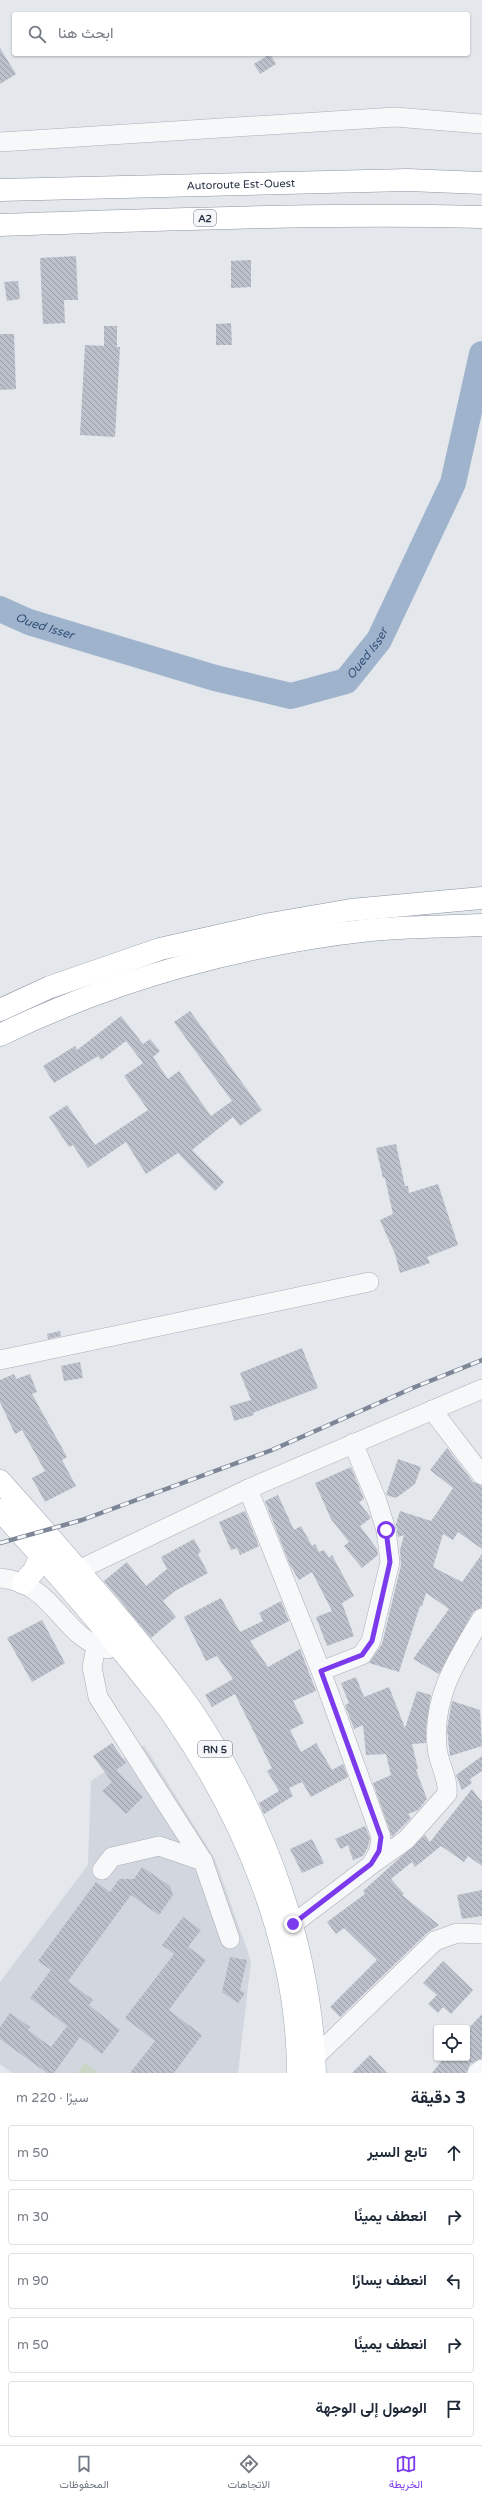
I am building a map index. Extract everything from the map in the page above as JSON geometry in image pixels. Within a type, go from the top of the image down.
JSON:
[{"type":"main road","name":"Autoroute Est-Ouest","points":[[0,190],[408,180],[482,183]]},
{"type":"main road","name":"A2","points":[[0,225],[209,218],[410,216],[482,217]]},
{"type":"main road","points":[[0,1010],[50,987],[167,947],[270,924],[351,910],[482,898]]},
{"type":"main road","points":[[0,1035],[30,1020],[123,984],[209,959],[292,942],[371,930],[482,925]]},
{"type":"main road","name":"RN 5","points":[[0,1482],[69,1574],[121,1649],[174,1717],[203,1763],[230,1812],[263,1884],[278,1930],[294,2020],[298,2073]]},
{"type":"main road","name":"RN 5","points":[[0,1510],[41,1555],[69,1574],[150,1655],[204,1730],[258,1829],[276,1873],[293,1924],[304,1973],[315,2065]]},
{"type":"main road","points":[[23,1583],[34,1571],[41,1555]]},
{"type":"street","points":[[0,142],[395,117],[482,124]]},
{"type":"street","points":[[0,1360],[369,1282]]},
{"type":"street","points":[[69,1574],[248,1489],[353,1442],[482,1389]]},
{"type":"street","points":[[432,1410],[482,1475]]},
{"type":"street","points":[[321,1671],[362,1655],[368,1646],[390,1562],[386,1530],[378,1501],[353,1442]]},
{"type":"street","points":[[248,1489],[321,1671],[381,1837],[379,1851],[371,1864]]},
{"type":"street","points":[[0,1578],[23,1583],[46,1598],[85,1641],[96,1647],[121,1649]]},
{"type":"street","points":[[293,1924],[371,1864],[406,1840],[446,1794],[448,1785],[437,1749],[436,1719],[446,1682],[482,1618]]},
{"type":"street","points":[[96,1647],[92,1667],[98,1697],[204,1861],[230,1939]]},
{"type":"street","points":[[102,1870],[112,1858],[159,1846],[204,1861]]},
{"type":"street","points":[[315,2065],[435,1941],[457,1934],[482,1934]]},
{"type":"street","points":[[478,2073],[482,2068]]},
{"type":"shaded area","points":[[144,1745],[215,1859],[251,1961],[238,2073],[12,2073],[0,2064],[0,1982],[88,1865],[91,1781]]},
{"type":"green space","points":[[85,2063],[98,2073],[77,2073]]},
{"type":"building","points":[[0,48],[16,74],[0,84]]},
{"type":"building","points":[[267,56],[271,56],[276,64],[260,74],[254,64]]},
{"type":"building","points":[[76,256],[78,300],[64,300],[65,323],[43,324],[40,258]]},
{"type":"building","points":[[251,260],[251,287],[231,288],[231,261]]},
{"type":"building","points":[[18,281],[20,299],[7,301],[4,282]]},
{"type":"building","points":[[231,323],[232,345],[216,345],[216,324]]},
{"type":"building","points":[[104,326],[117,326],[117,347],[120,347],[115,437],[80,435],[85,345],[104,346]]},
{"type":"building","points":[[0,334],[14,334],[16,389],[0,390]]},
{"type":"building","points":[[190,1011],[262,1110],[240,1126],[233,1117],[192,1150],[224,1182],[215,1191],[178,1153],[146,1174],[126,1142],[88,1168],[73,1145],[69,1147],[49,1117],[67,1105],[95,1145],[148,1110],[124,1076],[143,1063],[126,1041],[101,1060],[98,1056],[54,1083],[43,1066],[75,1046],[77,1050],[121,1016],[143,1044],[150,1039],[160,1051],[153,1057],[168,1079],[179,1071],[211,1116],[232,1101],[174,1022]]},
{"type":"building","points":[[396,1144],[405,1186],[408,1186],[409,1193],[438,1184],[458,1245],[427,1257],[430,1263],[400,1273],[395,1254],[380,1220],[393,1214],[385,1178],[383,1178],[376,1148]]},
{"type":"building","points":[[60,1331],[61,1336],[48,1339],[47,1334]]},
{"type":"building","points":[[302,1348],[318,1388],[253,1413],[254,1415],[234,1421],[230,1406],[251,1400],[240,1373]]},
{"type":"building","points":[[80,1362],[83,1378],[64,1381],[61,1366]]},
{"type":"building","points":[[14,1374],[16,1379],[30,1374],[37,1392],[32,1394],[67,1457],[62,1460],[76,1486],[45,1502],[32,1478],[45,1471],[22,1430],[15,1434],[0,1402],[0,1380]]},
{"type":"building","points":[[447,1448],[473,1482],[482,1486],[482,1549],[458,1532],[453,1540],[443,1534],[433,1567],[462,1582],[482,1554],[482,1607],[473,1612],[439,1674],[413,1659],[449,1609],[426,1593],[422,1606],[420,1606],[399,1672],[369,1663],[382,1644],[401,1565],[400,1550],[404,1535],[398,1537],[396,1524],[400,1511],[431,1521],[436,1514],[453,1488],[430,1470]]},
{"type":"building","points":[[398,1459],[421,1467],[415,1484],[396,1498],[386,1495]]},
{"type":"building","points":[[351,1467],[364,1499],[359,1502],[371,1518],[360,1526],[377,1549],[378,1555],[362,1568],[344,1546],[349,1542],[331,1519],[315,1483]]},
{"type":"building","points":[[278,1495],[294,1530],[301,1526],[312,1546],[315,1544],[319,1552],[324,1550],[329,1558],[332,1555],[354,1596],[342,1603],[354,1636],[327,1646],[316,1617],[332,1611],[312,1572],[299,1580],[290,1565],[265,1501]]},
{"type":"building","points":[[245,1511],[259,1546],[240,1555],[237,1548],[231,1550],[219,1522]]},
{"type":"building","points":[[194,1539],[201,1552],[198,1554],[208,1573],[175,1591],[163,1601],[176,1617],[151,1638],[104,1581],[127,1562],[146,1586],[167,1569],[161,1557]]},
{"type":"building","points":[[221,1598],[240,1632],[263,1621],[259,1613],[281,1601],[289,1621],[250,1641],[268,1667],[300,1649],[316,1691],[293,1701],[304,1723],[290,1730],[301,1752],[316,1743],[332,1770],[343,1764],[348,1777],[311,1797],[302,1782],[289,1788],[293,1796],[264,1814],[259,1803],[279,1791],[267,1771],[272,1768],[235,1694],[212,1707],[205,1695],[233,1679],[217,1656],[206,1661],[184,1617]]},
{"type":"building","points":[[42,1620],[65,1663],[32,1682],[7,1638]]},
{"type":"building","points":[[356,1677],[364,1697],[389,1687],[405,1728],[417,1691],[431,1695],[426,1728],[426,1743],[412,1744],[418,1769],[416,1770],[427,1799],[418,1810],[408,1814],[411,1818],[392,1837],[373,1783],[391,1775],[386,1754],[366,1755],[363,1725],[354,1729],[345,1705],[349,1703],[341,1683]]},
{"type":"building","points":[[452,1701],[480,1710],[482,1746],[450,1756],[447,1729]]},
{"type":"building","points":[[112,1743],[126,1763],[116,1770],[143,1797],[126,1814],[102,1791],[112,1782],[93,1756]]},
{"type":"building","points":[[482,1756],[482,1771],[470,1779],[472,1783],[462,1790],[456,1775]]},
{"type":"building","points":[[472,1789],[482,1802],[482,1866],[468,1856],[464,1862],[441,1846],[415,1867],[412,1862],[391,1879],[404,1894],[402,1895],[439,1925],[427,1933],[340,2017],[330,2007],[377,1960],[344,1928],[336,1934],[327,1922],[365,1894],[363,1891],[425,1835],[430,1842]]},
{"type":"building","points":[[365,1826],[370,1838],[368,1847],[363,1856],[353,1860],[348,1845],[341,1849],[335,1839]]},
{"type":"building","points":[[312,1839],[324,1863],[302,1873],[290,1849]]},
{"type":"building","points":[[142,1867],[170,1886],[173,1895],[159,1915],[131,1895],[68,1981],[93,2000],[89,2005],[120,2030],[102,2054],[80,2037],[54,2073],[47,2073],[0,2039],[0,2027],[10,2013],[30,2027],[28,2030],[51,2047],[67,2026],[30,1998],[51,1970],[38,1961],[96,1882],[110,1892],[119,1879],[134,1879]]},
{"type":"building","points":[[482,1890],[482,1916],[462,1919],[457,1895]]},
{"type":"building","points":[[183,1917],[201,1930],[188,1947],[206,1960],[169,2010],[202,2035],[174,2073],[130,2073],[155,2041],[125,2018],[174,1954],[162,1945]]},
{"type":"building","points":[[230,1957],[247,1960],[240,1990],[245,1993],[238,2003],[222,1992]]},
{"type":"building","points":[[443,1961],[473,1990],[451,2014],[443,2007],[438,2013],[428,2004],[437,1995],[423,1983]]},
{"type":"building","points":[[482,2014],[482,2058],[470,2064],[466,2073],[432,2073],[442,2061],[470,2061],[470,2027]]},
{"type":"building","points":[[370,2055],[387,2073],[352,2073]]},
{"type":"waterway","name":"Oued Isser","points":[[0,609],[29,622],[215,678],[291,696],[346,681],[379,640],[453,483],[482,354]]},
{"type":"railway","points":[[0,1543],[82,1520],[272,1450],[415,1387],[482,1360]]},
{"type":"route","points":[[293,1924],[371,1864],[379,1851],[381,1837],[321,1671],[362,1655],[372,1641],[390,1562],[386,1530]]}]
